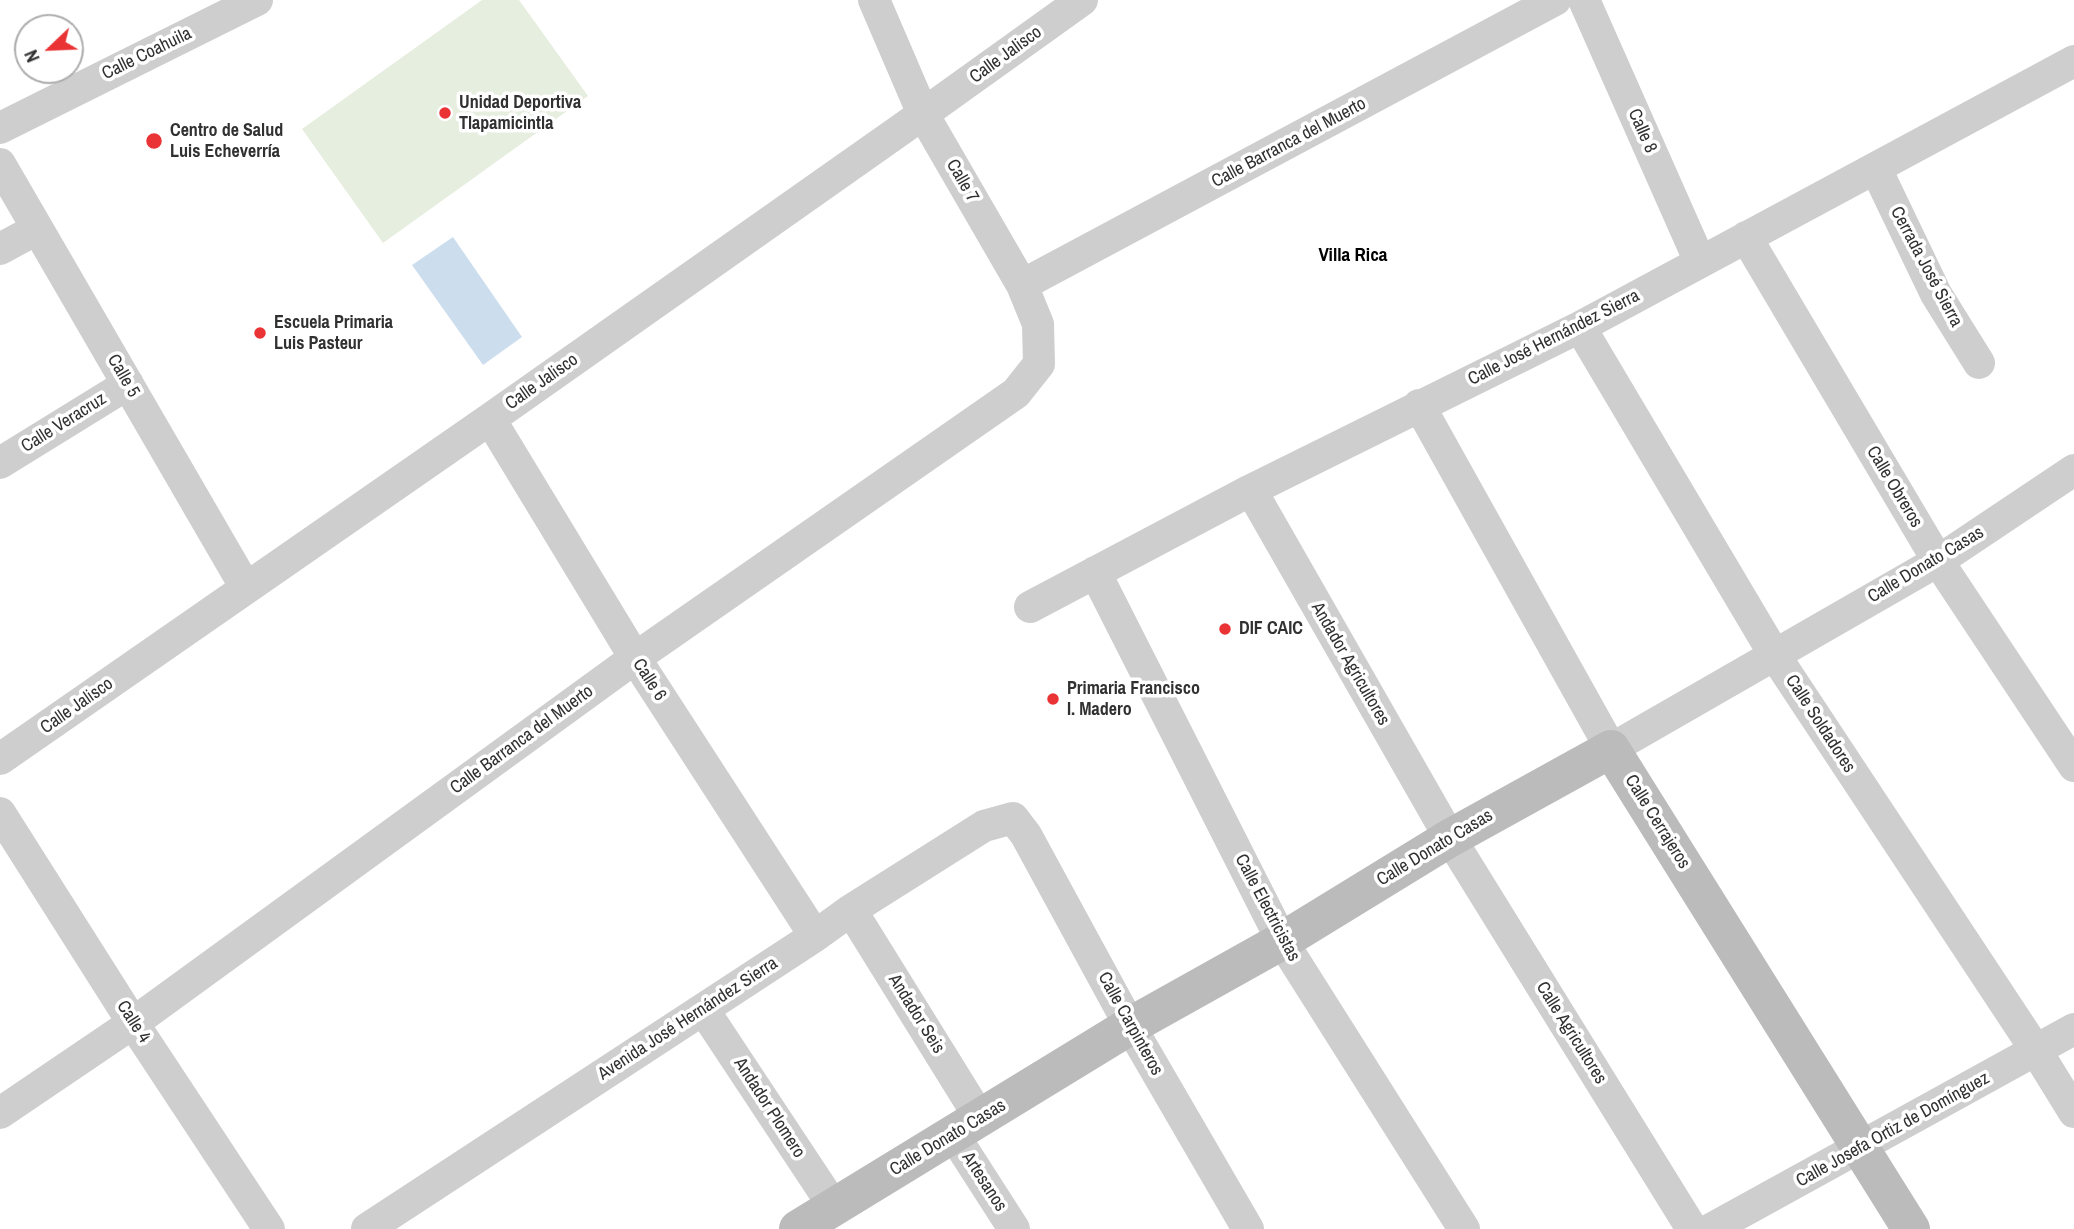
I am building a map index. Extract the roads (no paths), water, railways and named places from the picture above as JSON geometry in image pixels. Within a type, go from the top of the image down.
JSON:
[{"type":"street","name":"Calle Coahuila","points":[[0,128],[257,0]]},
{"type":"street","name":"Calle 7","points":[[874,0],[923,114],[1022,285],[1038,324],[1039,364]]},
{"type":"street","name":"Calle Jalisco","points":[[0,759],[490,419],[1082,0]]},
{"type":"street","name":"Calle Barranca del Muerto","points":[[1022,285],[1555,0]]},
{"type":"street","name":"Calle 8","points":[[1584,0],[1700,262]]},
{"type":"street","name":"Calle José Hernández Sierra","points":[[1030,607],[1251,490],[1580,327],[2074,61]]},
{"type":"street","name":"Calle 5","points":[[0,164],[246,589]]},
{"type":"street","name":"Cerrada José Sierra","points":[[1877,169],[1936,294],[1979,363]]},
{"type":"street","points":[[0,249],[37,229]]},
{"type":"street","name":"Calle Obreros","points":[[1746,237],[1938,561],[2074,766]]},
{"type":"street","name":"Calle Soldadores","points":[[1580,327],[1774,654],[2074,1112]]},
{"type":"street","name":"Calle Barranca del Muerto","points":[[0,1113],[133,1023],[635,658],[1016,393],[1039,364]]},
{"type":"street","name":"Calle Veracruz","points":[[0,463],[128,384]]},
{"type":"street","name":"Calle Cerrajeros","points":[[1419,405],[1611,749],[1911,1229]]},
{"type":"street","name":"Calle 6","points":[[490,419],[635,658],[815,936]]},
{"type":"street","name":"Calle Donato Casas","points":[[798,1229],[1129,1026],[1282,941],[1450,838],[1938,561],[2074,470]]},
{"type":"street","name":"Andador Agricultores","points":[[1251,490],[1450,838]]},
{"type":"street","name":"Calle Electricistas","points":[[1095,572],[1282,941],[1464,1229]]},
{"type":"street","name":"Calle 4","points":[[0,813],[133,1023],[269,1229]]},
{"type":"street","name":"Avenida José Hernández Sierra","points":[[367,1229],[851,910],[984,826],[1013,818]]},
{"type":"street","name":"Calle Carpinteros","points":[[1013,818],[1026,835],[1129,1026],[1248,1229]]},
{"type":"street","name":"Calle Agricultores","points":[[1450,838],[1692,1229]]},
{"type":"street","name":"Andador Seis","points":[[851,910],[967,1126]]},
{"type":"street","name":"Andador Plomero","points":[[704,1009],[834,1207]]},
{"type":"street","name":"Calle Josefa Ortiz de Domínguez","points":[[1711,1229],[2037,1052],[2074,1029]]},
{"type":"street","name":"Artesanos","points":[[967,1126],[1014,1229]]},
{"type":"water","points":[[453,237],[522,337],[483,365],[412,265]]},
{"type":"place","name":"Unidad Deportiva Tlapamicintla","points":[[445,113]]},
{"type":"place","name":"Centro de Salud Luis Echeverría","points":[[154,141]]},
{"type":"place","name":"Escuela Primaria Luis Pasteur","points":[[260,333]]},
{"type":"place","name":"DIF CAIC","points":[[1225,629]]},
{"type":"place","name":"Primaria Francisco I. Madero","points":[[1053,699]]},
{"type":"district","name":"Villa Rica","points":[[1353,256]]}]
